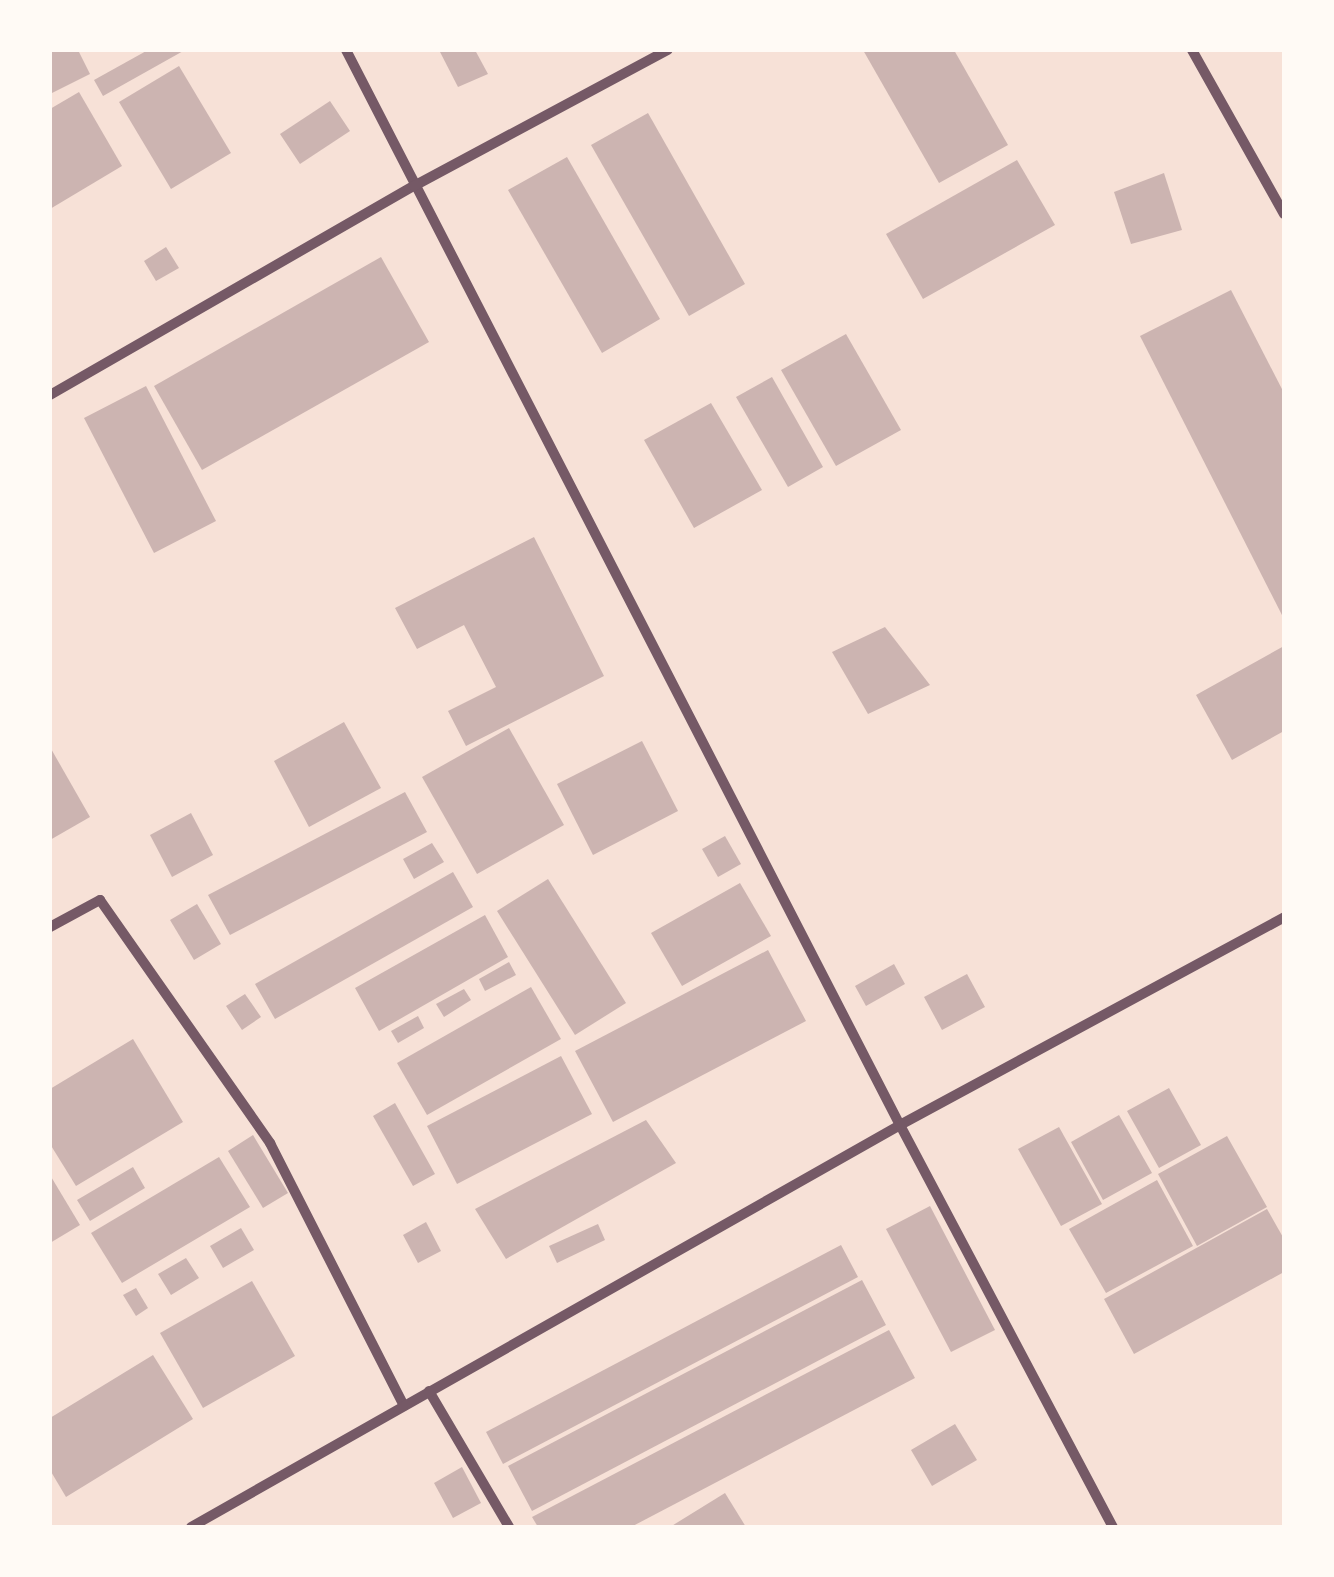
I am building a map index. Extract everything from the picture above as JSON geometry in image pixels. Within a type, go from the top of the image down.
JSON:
[{"type":"street","points":[[346,50],[900,1125],[1113,1527]]},
{"type":"street","points":[[50,395],[414,186],[668,50]]},
{"type":"street","points":[[1192,50],[1284,214]]},
{"type":"street","points":[[50,926],[100,900],[270,1143],[404,1406]]},
{"type":"street","points":[[191,1527],[900,1125],[1284,918]]},
{"type":"street","points":[[429,1392],[509,1527]]},
{"type":"building","points":[[50,50],[78,50],[90,74],[50,94]]},
{"type":"building","points":[[148,50],[185,50],[103,96],[94,80]]},
{"type":"building","points":[[439,50],[475,50],[488,74],[458,87]]},
{"type":"building","points":[[863,50],[954,50],[1008,145],[939,183]]},
{"type":"building","points":[[179,66],[231,153],[171,189],[119,102]]},
{"type":"building","points":[[79,92],[122,166],[50,209],[50,109]]},
{"type":"building","points":[[330,101],[350,131],[300,164],[280,134]]},
{"type":"building","points":[[648,113],[745,284],[689,316],[591,145]]},
{"type":"building","points":[[567,157],[660,319],[602,353],[508,190]]},
{"type":"building","points":[[1017,160],[1055,225],[923,299],[886,234]]},
{"type":"building","points":[[1164,173],[1182,230],[1131,244],[1114,192]]},
{"type":"building","points":[[166,247],[179,268],[156,281],[144,261]]},
{"type":"building","points":[[381,257],[429,342],[202,470],[154,386]]},
{"type":"building","points":[[1231,290],[1284,393],[1284,619],[1140,336]]},
{"type":"building","points":[[846,334],[901,430],[836,466],[781,370]]},
{"type":"building","points":[[772,377],[823,467],[788,487],[736,397]]},
{"type":"building","points":[[146,386],[216,521],[154,553],[84,418]]},
{"type":"building","points":[[711,403],[762,490],[694,528],[644,440]]},
{"type":"building","points":[[534,537],[604,676],[466,746],[448,711],[496,687],[464,625],[417,649],[395,608]]},
{"type":"building","points":[[885,627],[930,685],[868,714],[832,652]]},
{"type":"building","points":[[1284,646],[1284,731],[1232,760],[1196,695]]},
{"type":"building","points":[[344,722],[381,788],[309,827],[274,761]]},
{"type":"building","points":[[509,728],[564,825],[477,874],[422,777]]},
{"type":"building","points":[[642,741],[678,811],[593,855],[557,784]]},
{"type":"building","points":[[50,747],[90,817],[50,840]]},
{"type":"building","points":[[405,792],[427,832],[230,935],[208,895]]},
{"type":"building","points":[[191,813],[213,855],[172,877],[150,835]]},
{"type":"building","points":[[725,836],[741,864],[718,877],[702,849]]},
{"type":"building","points":[[432,843],[444,862],[414,879],[403,859]]},
{"type":"building","points":[[453,872],[473,907],[275,1019],[255,984]]},
{"type":"building","points":[[548,879],[626,1003],[575,1035],[497,911]]},
{"type":"building","points":[[740,883],[771,936],[682,986],[651,933]]},
{"type":"building","points":[[197,904],[221,944],[194,960],[170,920]]},
{"type":"building","points":[[485,915],[508,957],[379,1031],[355,988]]},
{"type":"building","points":[[768,950],[806,1021],[613,1122],[575,1051]]},
{"type":"building","points":[[509,962],[516,975],[485,991],[479,979]]},
{"type":"building","points":[[894,964],[905,984],[866,1006],[855,986]]},
{"type":"building","points":[[967,974],[985,1007],[942,1030],[924,997]]},
{"type":"building","points":[[531,987],[561,1039],[427,1115],[397,1063]]},
{"type":"building","points":[[464,989],[471,1000],[444,1017],[436,1004]]},
{"type":"building","points":[[245,994],[261,1017],[242,1030],[226,1006]]},
{"type":"building","points":[[418,1016],[424,1028],[398,1043],[391,1031]]},
{"type":"building","points":[[133,1039],[183,1122],[76,1186],[50,1144],[50,1089]]},
{"type":"building","points":[[561,1056],[592,1114],[457,1184],[427,1126]]},
{"type":"building","points":[[1169,1088],[1201,1145],[1159,1168],[1127,1111]]},
{"type":"building","points":[[395,1103],[435,1174],[413,1186],[373,1116]]},
{"type":"building","points":[[1119,1115],[1152,1173],[1103,1200],[1071,1142]]},
{"type":"building","points":[[646,1120],[676,1163],[506,1259],[475,1209]]},
{"type":"building","points":[[1059,1127],[1102,1204],[1061,1226],[1018,1149]]},
{"type":"building","points":[[253,1135],[288,1193],[263,1208],[228,1151]]},
{"type":"building","points":[[1227,1136],[1267,1207],[1197,1246],[1158,1174]]},
{"type":"building","points":[[219,1157],[250,1207],[122,1283],[91,1233]]},
{"type":"building","points":[[133,1167],[145,1188],[90,1221],[77,1200]]},
{"type":"building","points":[[50,1175],[80,1225],[50,1243]]},
{"type":"building","points":[[1157,1180],[1193,1246],[1106,1293],[1069,1229]]},
{"type":"building","points":[[930,1206],[995,1330],[951,1352],[886,1229]]},
{"type":"building","points":[[1267,1209],[1284,1239],[1284,1272],[1134,1354],[1104,1299]]},
{"type":"building","points":[[426,1222],[441,1251],[418,1263],[403,1235]]},
{"type":"building","points":[[598,1224],[605,1240],[557,1263],[549,1246]]},
{"type":"building","points":[[241,1228],[254,1250],[223,1268],[210,1246]]},
{"type":"building","points":[[841,1245],[858,1277],[503,1464],[486,1432]]},
{"type":"building","points":[[186,1258],[199,1278],[171,1295],[158,1274]]},
{"type":"building","points":[[862,1280],[886,1325],[532,1511],[508,1466]]},
{"type":"building","points":[[252,1281],[295,1356],[203,1408],[160,1333]]},
{"type":"building","points":[[136,1288],[148,1308],[136,1316],[123,1295]]},
{"type":"building","points":[[889,1330],[915,1378],[631,1527],[538,1527],[532,1517]]},
{"type":"building","points":[[153,1355],[193,1419],[66,1497],[50,1470],[50,1418]]},
{"type":"building","points":[[955,1424],[977,1460],[932,1486],[911,1450]]},
{"type":"building","points":[[462,1467],[481,1503],[453,1518],[434,1483]]},
{"type":"building","points":[[725,1493],[746,1527],[670,1527]]}]
